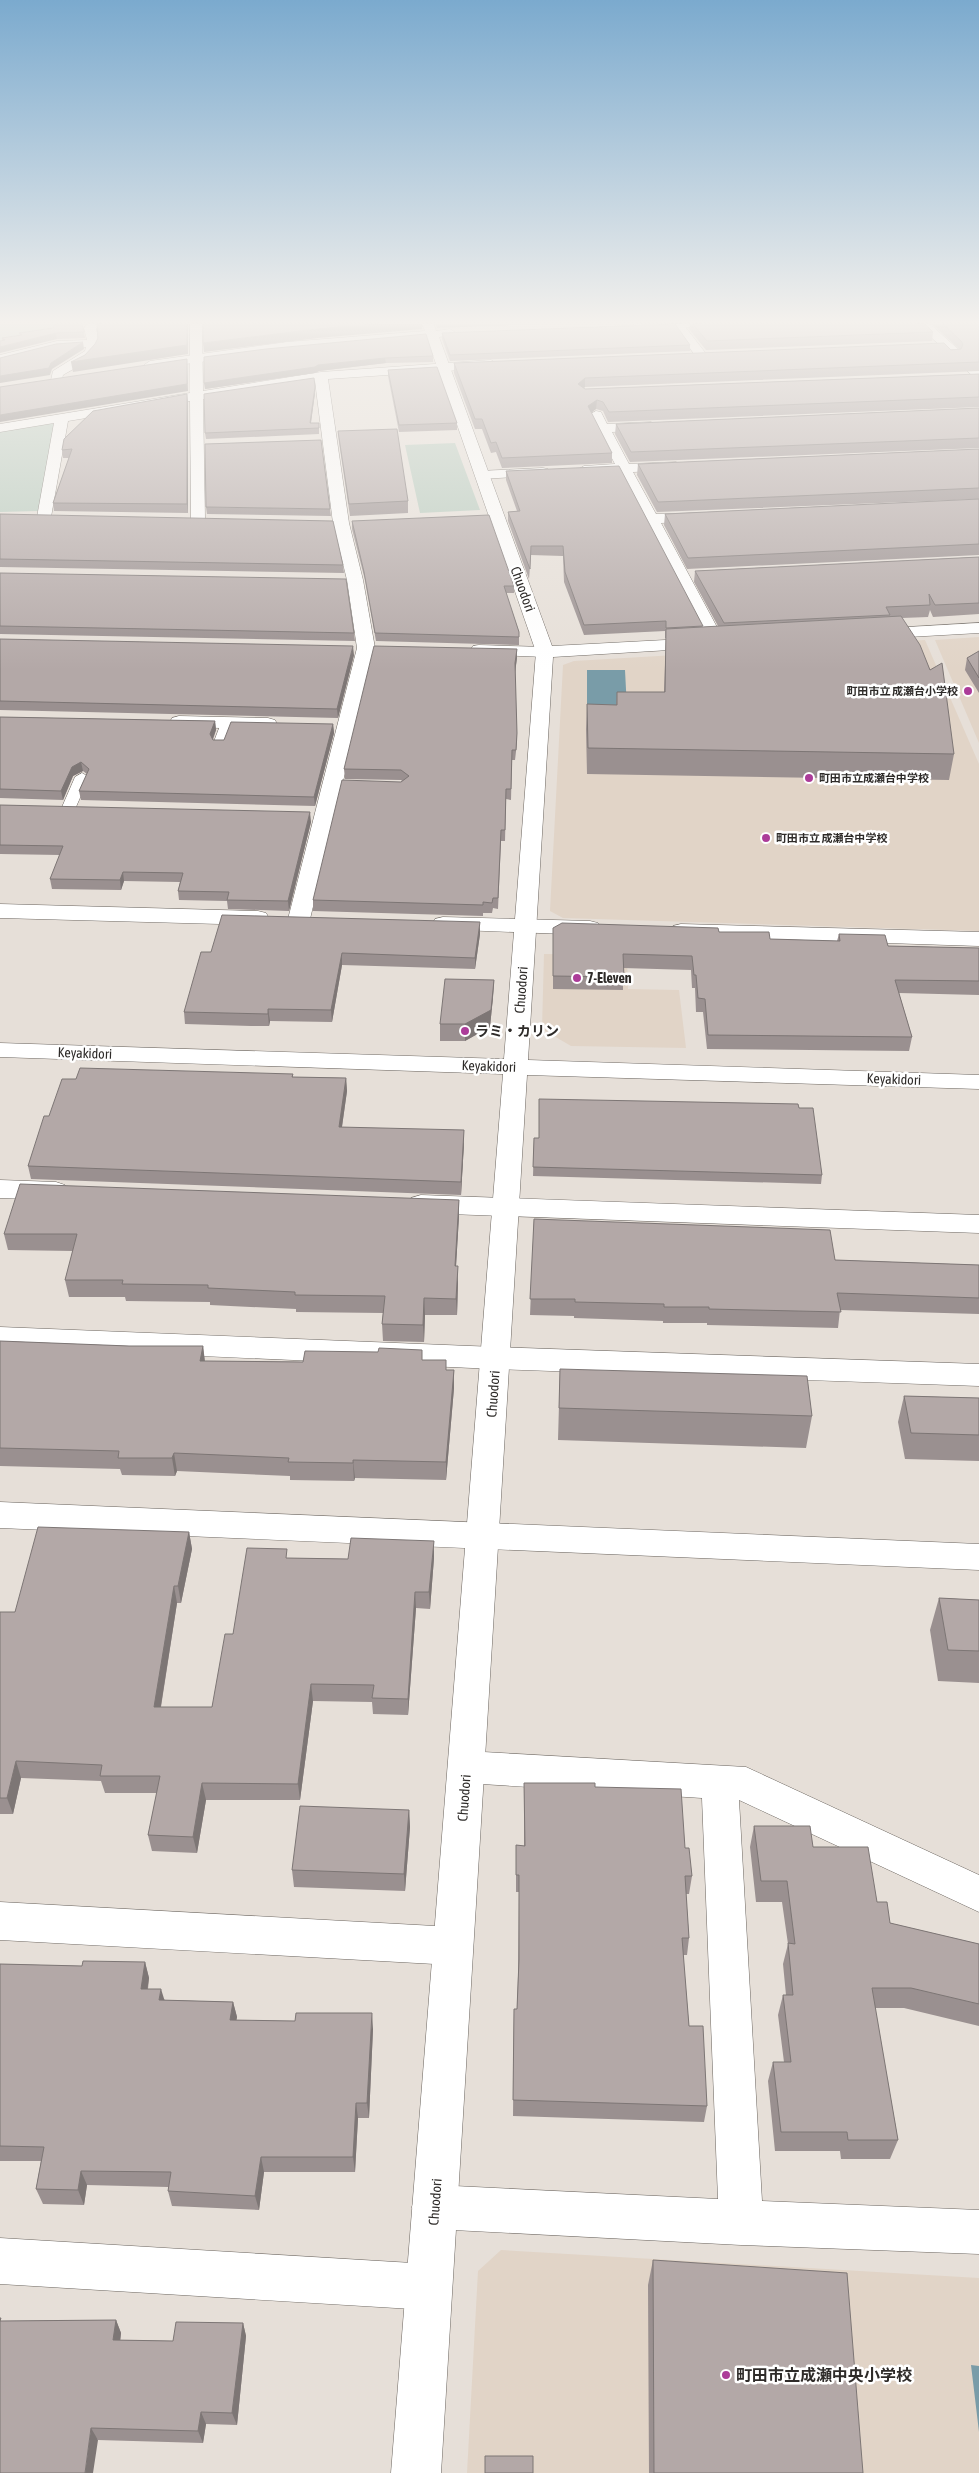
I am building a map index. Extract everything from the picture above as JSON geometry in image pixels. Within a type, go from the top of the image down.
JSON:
[{"type":"street","points":[[44,517],[58,439]]},
{"type":"street","points":[[198,519],[202,439]]},
{"type":"street","name":"Chuodori","points":[[416,2473],[545,652],[487,516],[482,475],[469,439]]},
{"type":"street","points":[[609,439],[716,642]]},
{"type":"street","points":[[0,912],[309,919],[315,814],[336,785],[345,726],[366,648],[355,580],[341,523],[330,440],[311,441]]},
{"type":"street","points":[[482,475],[693,465]]},
{"type":"street","points":[[26,516],[63,517]]},
{"type":"street","points":[[652,519],[712,516]]},
{"type":"street","points":[[178,519],[217,520]]},
{"type":"street","points":[[322,522],[361,522]]},
{"type":"street","points":[[682,576],[702,575]]},
{"type":"street","points":[[335,580],[355,580]]},
{"type":"street","points":[[853,635],[979,628]]},
{"type":"street","points":[[466,650],[545,652],[736,641]]},
{"type":"street","points":[[346,648],[386,648]]},
{"type":"street","points":[[158,722],[286,724]]},
{"type":"street","points":[[326,726],[345,726]]},
{"type":"street","points":[[427,923],[614,929]]},
{"type":"street","points":[[664,930],[979,939]]},
{"type":"street","name":"Keyakidori","points":[[0,1050],[979,1082]]},
{"type":"street","points":[[0,1189],[79,1192]]},
{"type":"street","points":[[396,1203],[979,1224]]},
{"type":"street","points":[[0,1337],[495,1358],[979,1375]]},
{"type":"street","points":[[0,1514],[979,1557]]},
{"type":"street","points":[[466,1767],[746,1784],[979,1894]]},
{"type":"street","points":[[720,1783],[741,2223]]},
{"type":"street","points":[[0,1921],[453,1946]]},
{"type":"street","points":[[434,2207],[741,2223],[979,2232]]},
{"type":"street","points":[[0,2261],[429,2287]]},
{"type":"lane","points":[[220,744],[227,723]]},
{"type":"lane","points":[[69,807],[82,777]]},
{"type":"shaded area","name":"町田市立 成瀬台小学校","points":[[979,637],[979,743],[935,640]]},
{"type":"shaded area","name":"町田市立 成瀬台中学校","points":[[925,640],[979,764],[979,931],[563,918],[550,911],[563,665],[574,661]]},
{"type":"shaded area","points":[[544,954],[627,955],[628,989],[679,990],[686,1048],[571,1046],[542,1029]]},
{"type":"shaded area","name":"町田市立成瀬中央小学校","points":[[501,2250],[979,2278],[979,2473],[467,2473],[478,2271]]},
{"type":"green space","points":[[0,439],[51,439],[38,511],[0,512]]},
{"type":"green space","points":[[455,443],[480,510],[420,513],[405,445]]},
{"type":"water","points":[[587,670],[625,670],[627,709],[587,708]]},
{"type":"water","points":[[971,2365],[979,2366],[979,2432]]},
{"type":"building","points":[[64,439],[187,439],[187,504],[53,503],[72,449],[62,450]]},
{"type":"building","points":[[339,439],[399,439],[408,501],[349,504]]},
{"type":"building","points":[[490,439],[605,439],[612,453],[502,458],[496,442],[491,443]]},
{"type":"building","points":[[624,439],[944,439],[631,452]]},
{"type":"building","points":[[321,440],[330,509],[206,507],[205,444]]},
{"type":"building","points":[[979,449],[979,488],[658,502],[638,464]]},
{"type":"building","points":[[619,466],[703,626],[666,628],[666,621],[584,625],[565,572],[563,546],[531,546],[530,569],[508,512],[520,511],[506,471]]},
{"type":"building","points":[[979,499],[979,544],[688,558],[665,514]]},
{"type":"building","points":[[0,514],[333,521],[343,565],[0,559]]},
{"type":"building","points":[[489,515],[514,586],[504,586],[519,637],[375,633],[352,521]]},
{"type":"building","points":[[979,557],[979,603],[935,605],[929,594],[930,605],[886,607],[890,615],[724,623],[695,571]]},
{"type":"building","points":[[0,573],[346,579],[354,633],[0,626]]},
{"type":"building","points":[[901,616],[920,645],[930,670],[942,663],[954,754],[588,748],[587,704],[617,705],[617,692],[665,692],[666,629]]},
{"type":"building","points":[[0,639],[353,646],[337,709],[0,701]]},
{"type":"building","points":[[374,646],[517,649],[515,663],[516,750],[512,750],[511,789],[506,789],[505,830],[501,830],[498,898],[493,898],[492,903],[483,902],[483,905],[313,900],[342,780],[401,782],[409,776],[401,770],[344,769]]},
{"type":"building","points":[[979,651],[979,678],[967,658]]},
{"type":"building","points":[[0,717],[215,721],[210,734],[213,740],[224,740],[231,722],[333,724],[314,797],[79,791],[89,769],[81,762],[72,767],[61,791],[0,789]]},
{"type":"building","points":[[0,805],[310,812],[288,901],[227,900],[229,892],[178,891],[183,873],[123,872],[120,880],[50,879],[63,846],[0,845]]},
{"type":"building","points":[[222,915],[480,922],[475,958],[342,953],[331,1010],[268,1009],[268,1014],[184,1012],[201,952],[211,952]]},
{"type":"building","points":[[562,923],[718,928],[719,932],[769,932],[770,939],[840,941],[839,934],[885,935],[888,946],[979,948],[979,981],[895,980],[912,1037],[708,1035],[705,999],[698,998],[692,956],[623,954],[624,977],[553,976],[553,928]]},
{"type":"building","points":[[445,979],[494,980],[491,1010],[465,1024],[440,1024]]},
{"type":"building","points":[[80,1068],[293,1074],[292,1077],[346,1078],[339,1127],[464,1130],[461,1182],[28,1166],[44,1116],[49,1116],[62,1079],[76,1079]]},
{"type":"building","points":[[539,1099],[798,1104],[799,1108],[813,1108],[822,1175],[533,1167],[534,1138],[539,1138]]},
{"type":"building","points":[[20,1184],[459,1200],[455,1266],[458,1266],[456,1299],[424,1298],[423,1325],[382,1324],[385,1296],[295,1295],[295,1292],[208,1288],[208,1285],[122,1284],[123,1280],[65,1280],[77,1234],[4,1234]]},
{"type":"building","points":[[534,1219],[830,1230],[835,1260],[979,1265],[979,1298],[837,1293],[841,1312],[709,1309],[709,1307],[664,1307],[664,1304],[575,1302],[575,1299],[530,1299]]},
{"type":"building","points":[[0,1341],[129,1346],[203,1346],[200,1361],[303,1362],[305,1351],[378,1352],[379,1348],[422,1350],[422,1360],[446,1360],[446,1370],[454,1370],[446,1462],[353,1460],[353,1463],[288,1462],[289,1458],[174,1453],[172,1458],[118,1458],[119,1451],[0,1448]]},
{"type":"building","points":[[560,1369],[807,1376],[812,1416],[559,1408]]},
{"type":"building","points":[[904,1396],[979,1398],[979,1435],[911,1433]]},
{"type":"building","points":[[38,1527],[189,1532],[178,1586],[174,1586],[154,1707],[212,1707],[225,1634],[233,1634],[247,1548],[287,1549],[286,1558],[348,1559],[351,1538],[434,1541],[429,1592],[415,1592],[408,1699],[372,1698],[374,1685],[311,1684],[298,1784],[202,1783],[193,1837],[148,1835],[160,1776],[100,1776],[102,1765],[16,1761],[7,1798],[0,1798],[0,1612],[15,1612]]},
{"type":"building","points":[[939,1598],[979,1600],[979,1651],[948,1650]]},
{"type":"building","points":[[524,1783],[595,1783],[595,1787],[681,1789],[685,1848],[689,1848],[692,1876],[685,1876],[689,1938],[682,1938],[689,2026],[703,2026],[707,2106],[513,2100],[514,2009],[517,2009],[519,1960],[519,1875],[516,1875],[516,1845],[525,1846]]},
{"type":"building","points":[[300,1806],[409,1810],[404,1874],[292,1870]]},
{"type":"building","points":[[754,1826],[810,1826],[813,1847],[868,1847],[877,1902],[887,1902],[890,1923],[979,1944],[979,2004],[911,1988],[872,1988],[898,2140],[848,2140],[847,2132],[781,2132],[773,2062],[791,2062],[783,1995],[793,1995],[788,1943],[795,1944],[787,1881],[761,1881]]},
{"type":"building","points":[[83,1961],[145,1962],[141,1989],[161,1989],[159,2000],[233,2002],[230,2020],[295,2021],[296,2013],[372,2013],[367,2103],[356,2103],[353,2157],[261,2157],[255,2196],[168,2191],[171,2172],[81,2171],[78,2190],[36,2189],[44,2147],[0,2146],[0,1964],[82,1966]]},
{"type":"building","points":[[653,2260],[847,2273],[863,2473],[654,2473]]},
{"type":"building","points":[[116,2320],[113,2340],[173,2341],[176,2322],[243,2323],[232,2413],[201,2412],[198,2431],[91,2428],[85,2473],[0,2473],[0,2321]]},
{"type":"building","points":[[485,2456],[533,2456],[533,2473],[485,2473]]},
{"type":"place","name":"町田市立 成瀬台小学校","points":[[968,691]]},
{"type":"place","name":"町田市立成瀬台中学校","points":[[809,778]]},
{"type":"place","name":"町田市立 成瀬台中学校","points":[[766,838]]},
{"type":"place","name":"7-Eleven","points":[[577,978]]},
{"type":"place","name":"ラミ・カリン","points":[[465,1031]]},
{"type":"place","name":"町田市立成瀬中央小学校","points":[[726,2375]]}]
